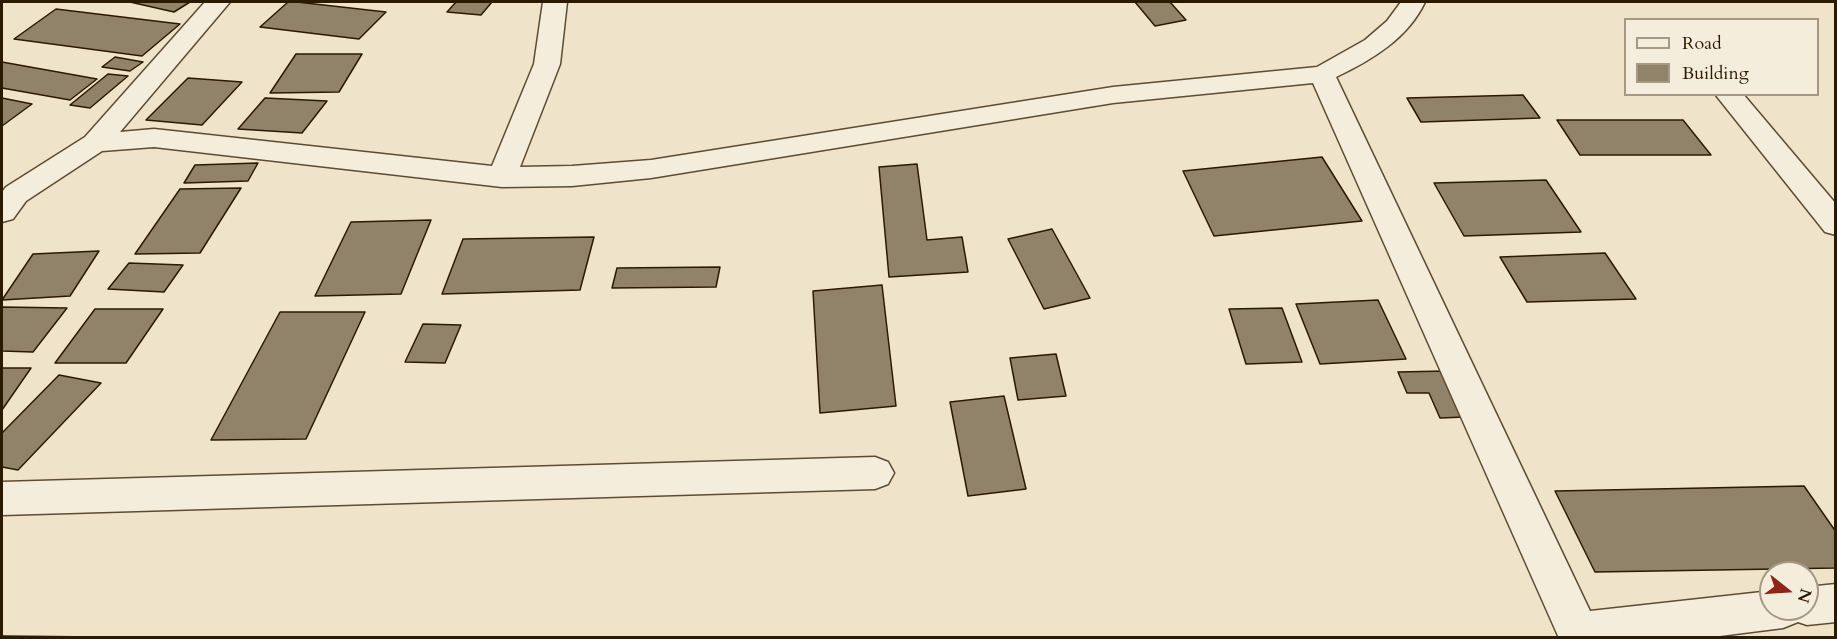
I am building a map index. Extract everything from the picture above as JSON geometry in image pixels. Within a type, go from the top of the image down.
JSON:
[{"type":"street","points":[[2,212],[16,194],[95,143],[218,2]]},
{"type":"street","points":[[502,177],[547,64],[555,2]]},
{"type":"street","points":[[95,143],[154,138],[502,177],[572,176],[651,169],[1113,95],[1322,74],[1348,62],[1387,36],[1413,2]]},
{"type":"street","points":[[1322,74],[1580,635],[1759,612]]},
{"type":"street","points":[[1730,96],[1836,225]]},
{"type":"street","points":[[2,499],[875,472]]},
{"type":"street","points":[[1819,605],[1836,603]]},
{"type":"building","points":[[130,2],[190,2],[174,12]]},
{"type":"building","points":[[288,2],[386,12],[359,39],[260,27]]},
{"type":"building","points":[[456,2],[492,2],[481,15],[447,12]]},
{"type":"building","points":[[1135,2],[1170,2],[1186,20],[1155,26]]},
{"type":"building","points":[[56,9],[180,24],[142,56],[14,39]]},
{"type":"building","points":[[296,54],[362,54],[339,92],[270,93]]},
{"type":"building","points":[[115,57],[143,62],[130,71],[102,67]]},
{"type":"building","points":[[2,62],[97,79],[70,100],[2,88]]},
{"type":"building","points":[[108,74],[128,76],[90,108],[70,105]]},
{"type":"building","points":[[188,78],[242,82],[202,125],[146,120]]},
{"type":"building","points":[[1523,95],[1540,118],[1421,122],[1407,98]]},
{"type":"building","points":[[2,98],[32,104],[2,126]]},
{"type":"building","points":[[265,98],[327,101],[302,133],[238,129]]},
{"type":"building","points":[[1557,120],[1683,120],[1711,155],[1580,155]]},
{"type":"building","points":[[1322,157],[1362,221],[1214,236],[1183,171]]},
{"type":"building","points":[[258,163],[248,181],[184,183],[195,165]]},
{"type":"building","points":[[917,164],[927,240],[962,237],[968,272],[889,277],[879,167]]},
{"type":"building","points":[[1546,180],[1581,232],[1464,236],[1434,183]]},
{"type":"building","points":[[241,188],[200,253],[135,254],[180,189]]},
{"type":"building","points":[[431,220],[401,294],[315,296],[351,222]]},
{"type":"building","points":[[1052,229],[1090,298],[1044,309],[1008,239]]},
{"type":"building","points":[[594,237],[580,290],[442,294],[463,239]]},
{"type":"building","points":[[99,251],[70,296],[2,300],[33,254]]},
{"type":"building","points":[[1605,253],[1636,299],[1527,302],[1500,257]]},
{"type":"building","points":[[129,263],[183,265],[164,292],[108,289]]},
{"type":"building","points":[[720,267],[716,287],[612,288],[617,268]]},
{"type":"building","points":[[882,285],[896,406],[820,413],[813,291]]},
{"type":"building","points":[[1378,300],[1406,359],[1320,364],[1296,304]]},
{"type":"building","points":[[2,307],[67,308],[33,352],[2,351]]},
{"type":"building","points":[[1282,308],[1302,362],[1246,364],[1229,309]]},
{"type":"building","points":[[95,309],[163,309],[126,363],[55,363]]},
{"type":"building","points":[[280,312],[365,312],[306,439],[211,440]]},
{"type":"building","points":[[423,324],[461,325],[445,363],[405,362]]},
{"type":"building","points":[[1056,354],[1066,396],[1018,400],[1010,358]]},
{"type":"building","points":[[2,368],[31,368],[2,410]]},
{"type":"building","points":[[1445,371],[1465,417],[1440,418],[1429,393],[1407,393],[1398,372]]},
{"type":"building","points":[[59,375],[101,383],[18,470],[2,467],[2,433]]},
{"type":"building","points":[[1004,396],[1026,489],[968,496],[950,402]]},
{"type":"building","points":[[1804,486],[1836,532],[1836,568],[1819,568],[1819,561],[1759,561],[1759,569],[1595,572],[1555,491]]},
{"type":"building","points":[[2,636],[99,637],[2,638]]}]
